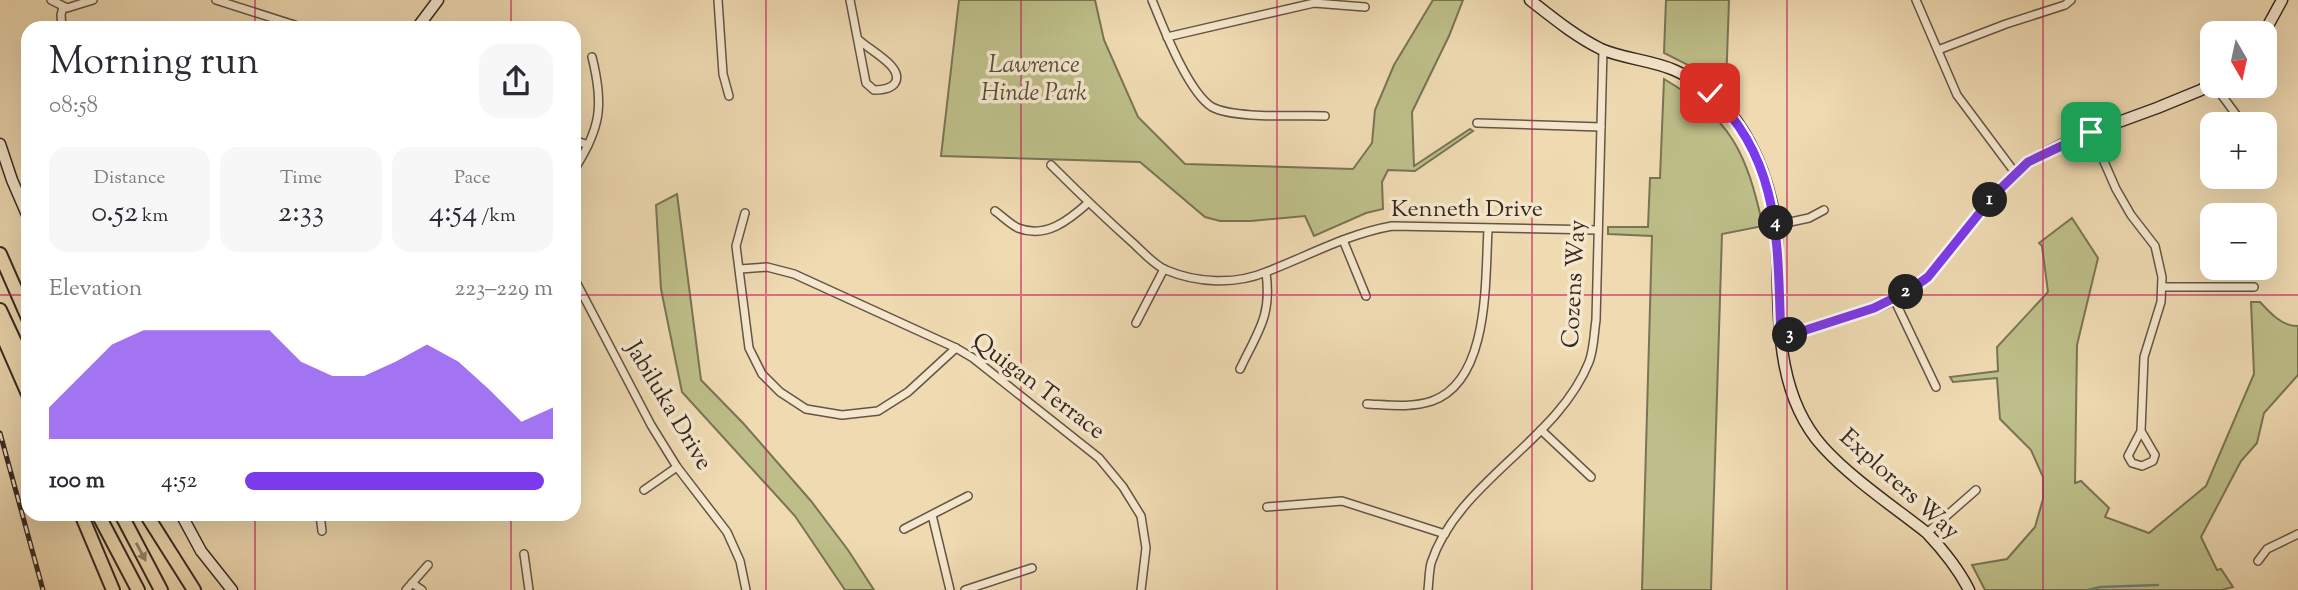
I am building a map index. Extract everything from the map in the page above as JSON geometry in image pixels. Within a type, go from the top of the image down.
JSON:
[{"type":"highway","points":[[0,254],[21,302]]},
{"type":"highway","points":[[0,310],[21,355]]},
{"type":"highway","points":[[0,330],[21,378]]},
{"type":"highway","points":[[84,521],[113,590]]},
{"type":"highway","points":[[102,521],[138,590]]},
{"type":"highway","points":[[125,521],[161,590]]},
{"type":"highway","points":[[150,521],[194,590]]},
{"type":"street","points":[[51,0],[63,7],[93,0]]},
{"type":"street","points":[[216,0],[282,21]]},
{"type":"street","points":[[422,21],[438,0]]},
{"type":"street","points":[[718,0],[723,74],[729,96]]},
{"type":"street","points":[[850,0],[866,83],[874,90],[889,88],[896,78],[892,65],[865,47],[858,39]]},
{"type":"street","points":[[1152,0],[1167,37],[1191,82],[1200,96],[1213,107],[1231,113],[1325,116]]},
{"type":"street","points":[[1916,0],[1957,95],[2016,174]]},
{"type":"street","points":[[1938,50],[2066,5],[2071,0]]},
{"type":"street","points":[[2271,21],[2283,0]]},
{"type":"street","name":"Explorers Way","points":[[1536,2],[1571,32],[1602,49],[1673,70],[1703,87],[1723,104],[1743,129],[1771,195],[1776,225],[1784,366],[1794,399],[1818,441],[1927,533],[1948,556],[1969,590]]},
{"type":"street","points":[[1167,37],[1314,4],[1365,7]]},
{"type":"street","points":[[61,21],[63,7]]},
{"type":"street","name":"Cozens Way","points":[[1428,590],[1430,566],[1454,518],[1541,430],[1575,389],[1590,360],[1597,320],[1602,49]]},
{"type":"street","points":[[581,158],[600,114],[593,57]]},
{"type":"street","points":[[1781,338],[1894,299],[1928,277],[1958,237],[2028,162],[2091,132],[2200,90]]},
{"type":"street","points":[[2223,98],[2234,112]]},
{"type":"street","points":[[1477,123],[1601,127]]},
{"type":"street","points":[[2091,132],[2116,189],[2131,215],[2155,246],[2160,259],[2163,287],[2144,358],[2141,431],[2128,456],[2132,463],[2142,466],[2152,461],[2155,455],[2141,431]]},
{"type":"street","points":[[581,142],[588,145]]},
{"type":"street","points":[[0,144],[21,201]]},
{"type":"street","name":"Kenneth Drive","points":[[1051,165],[1088,203],[1164,269],[1211,281],[1235,280],[1266,273],[1369,230],[1392,226],[1488,230],[1598,230]]},
{"type":"street","points":[[995,211],[1018,228],[1038,230],[1056,227],[1088,203]]},
{"type":"street","points":[[1776,225],[1809,218],[1824,210]]},
{"type":"street","points":[[745,213],[736,246],[749,348],[762,374],[780,392],[806,409],[842,415],[878,411],[908,393],[956,348]]},
{"type":"street","points":[[1367,404],[1412,405],[1434,400],[1451,388],[1469,366],[1479,341],[1488,230]]},
{"type":"street","points":[[1343,240],[1366,296]]},
{"type":"street","name":"Quigan Terrace","points":[[740,269],[767,267],[794,274],[956,348],[973,358],[1099,458],[1123,487],[1141,516],[1146,548],[1141,590]]},
{"type":"street","points":[[1136,323],[1164,269]]},
{"type":"street","points":[[1240,369],[1266,313],[1269,296],[1266,273]]},
{"type":"street","points":[[2163,287],[2255,287]]},
{"type":"street","name":"Jabiluka Drive","points":[[581,291],[639,403],[677,467],[727,531],[740,561],[746,590]]},
{"type":"street","points":[[1894,299],[1936,387]]},
{"type":"street","points":[[1541,430],[1591,478]]},
{"type":"street","points":[[644,490],[677,467]]},
{"type":"street","points":[[1927,533],[1976,490]]},
{"type":"street","points":[[904,529],[968,496]]},
{"type":"street","points":[[1267,508],[1342,501],[1444,534]]},
{"type":"street","points":[[932,515],[950,590]]},
{"type":"street","points":[[185,521],[201,551],[232,590]]},
{"type":"street","points":[[321,521],[322,531]]},
{"type":"street","points":[[2258,561],[2267,549],[2298,534]]},
{"type":"street","points":[[524,554],[529,590]]},
{"type":"street","points":[[406,590],[428,565]]},
{"type":"street","points":[[965,590],[1032,568]]},
{"type":"street","points":[[412,583],[422,590]]},
{"type":"green space","name":"Lawrence Hinde Park","points":[[959,0],[1095,0],[1104,40],[1138,117],[1185,164],[1353,169],[1372,143],[1375,110],[1394,65],[1433,0],[1463,0],[1449,36],[1412,112],[1414,166],[1470,129],[1473,131],[1415,171],[1388,170],[1382,182],[1383,209],[1366,213],[1314,236],[1305,216],[1251,221],[1220,221],[1205,217],[1140,162],[941,156]]},
{"type":"green space","points":[[1666,0],[1729,0],[1726,87],[1664,53]]},
{"type":"green space","points":[[1664,79],[1706,108],[1733,140],[1750,177],[1763,226],[1722,234],[1711,590],[1642,590],[1652,236],[1608,234],[1608,227],[1648,227],[1650,178],[1660,178]]},
{"type":"green space","points":[[677,194],[701,380],[743,423],[811,501],[874,590],[845,590],[795,516],[682,392],[661,289],[656,205]]},
{"type":"green space","points":[[2072,218],[2098,258],[2077,345],[2075,483],[2081,481],[2109,508],[2105,517],[2149,533],[2206,486],[2254,374],[2251,302],[2260,302],[2282,322],[2298,326],[2298,375],[2264,413],[2257,443],[2241,461],[2201,537],[2217,570],[2221,569],[2233,587],[2222,590],[1985,590],[1972,565],[2007,559],[2035,527],[2043,499],[2043,477],[2031,450],[2000,419],[1997,378],[1953,382],[1950,377],[1998,371],[1997,347],[2048,292],[2042,246],[2039,243]]},
{"type":"waterway","points":[[2088,590],[2100,587],[2158,585]]},
{"type":"railway","points":[[0,433],[21,510]]},
{"type":"railway","points":[[24,521],[43,590]]},
{"type":"route","points":[[1710,93],[1723,104],[1743,129],[1771,195],[1776,225],[1781,338],[1874,308],[1910,290],[1928,277],[1994,195],[2028,162],[2091,132]]}]
